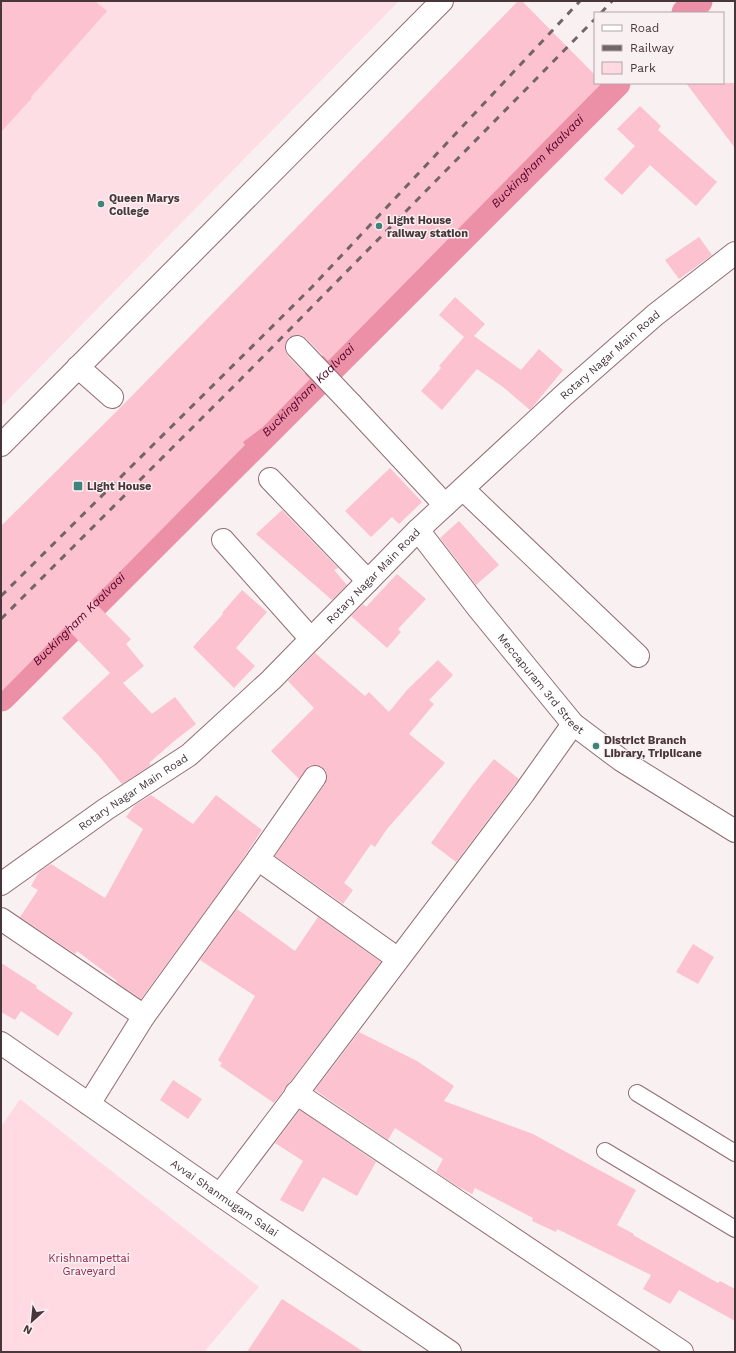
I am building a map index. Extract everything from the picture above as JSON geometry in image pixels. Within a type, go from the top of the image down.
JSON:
[{"type":"street","points":[[1,445],[442,1]]},
{"type":"street","name":"Rotary Nagar Main Road","points":[[1,884],[106,809],[189,755],[271,680],[418,530],[565,394],[655,315],[735,253]]},
{"type":"street","points":[[296,347],[445,505]]},
{"type":"street","points":[[78,367],[112,397]]},
{"type":"street","points":[[270,478],[368,581]]},
{"type":"street","points":[[463,489],[638,656]]},
{"type":"street","name":"Meccapuram 3rd Street","points":[[418,530],[478,608],[573,724],[621,760],[735,832]]},
{"type":"street","points":[[223,540],[311,639]]},
{"type":"street","points":[[220,1195],[519,799],[573,724]]},
{"type":"street","points":[[89,1104],[144,1016],[258,859],[315,777]]},
{"type":"street","points":[[258,859],[398,959]]},
{"type":"street","points":[[1,919],[144,1016]]},
{"type":"street","name":"Avvai Shanmugam Salai","points":[[1,1043],[450,1352]]},
{"type":"street","points":[[296,1093],[682,1352]]},
{"type":"lane","points":[[638,1093],[735,1153]]},
{"type":"lane","points":[[605,1151],[735,1230]]},
{"type":"shaded area","name":"Queen Marys College","points":[[1,1],[399,1],[1,407]]},
{"type":"green space","name":"Krishnampettai Graveyard","points":[[20,1099],[259,1287],[204,1352],[1,1352],[1,1127]]},
{"type":"building","points":[[1,1],[95,1],[107,11],[1,132]]},
{"type":"building","name":"Light House railway station","points":[[518,1],[522,1],[594,74],[594,84],[601,84],[328,361],[306,338],[301,335],[294,335],[288,338],[285,344],[285,350],[288,356],[310,379],[263,427],[243,442],[245,445],[92,600],[131,639],[126,644],[144,666],[123,683],[152,714],[175,697],[196,724],[149,763],[151,765],[122,784],[99,756],[62,718],[110,673],[65,627],[1,692],[1,526],[118,410]]},
{"type":"building","points":[[735,83],[735,148],[687,84]]},
{"type":"building","points":[[640,106],[661,126],[658,130],[717,182],[696,206],[650,165],[622,195],[604,179],[635,146],[617,129]]},
{"type":"building","points":[[699,237],[712,255],[679,279],[665,260]]},
{"type":"building","points":[[455,297],[485,324],[474,336],[521,370],[539,349],[563,370],[530,410],[503,387],[477,369],[442,410],[421,391],[441,368],[439,366],[464,337],[439,315]]},
{"type":"building","points":[[390,468],[422,502],[399,524],[392,517],[371,537],[345,511]]},
{"type":"building","points":[[282,510],[338,568],[334,570],[347,585],[332,600],[256,534]]},
{"type":"building","points":[[459,521],[499,565],[476,585],[440,538]]},
{"type":"building","points":[[397,574],[426,599],[398,629],[401,632],[387,648],[351,616],[363,604],[366,607]]},
{"type":"building","points":[[242,590],[267,612],[236,648],[255,666],[234,688],[193,647],[223,614],[222,613]]},
{"type":"building","points":[[315,653],[365,696],[369,692],[389,712],[407,690],[438,660],[453,675],[429,700],[434,704],[409,734],[445,763],[387,829],[375,847],[371,844],[344,883],[353,890],[343,904],[275,856],[325,784],[327,778],[326,771],[322,767],[316,765],[309,766],[299,779],[271,751],[314,708],[288,681]]},
{"type":"building","points":[[494,759],[519,779],[456,862],[431,843]]},
{"type":"building","points":[[151,795],[193,824],[216,795],[262,830],[236,869],[141,999],[116,982],[117,981],[77,951],[75,954],[20,917],[38,890],[31,886],[39,872],[51,864],[105,898],[143,829],[126,817],[135,805]]},
{"type":"building","points":[[237,909],[295,951],[318,917],[381,962],[274,1103],[220,1066],[222,1063],[218,1060],[255,996],[200,960]]},
{"type":"building","points":[[693,944],[714,957],[698,984],[676,972]]},
{"type":"building","points":[[1,963],[37,986],[36,988],[73,1013],[58,1036],[21,1011],[15,1020],[1,1012]]},
{"type":"building","points":[[359,1032],[417,1061],[454,1086],[444,1101],[533,1134],[636,1190],[617,1225],[718,1283],[720,1281],[735,1289],[735,1321],[679,1290],[670,1304],[643,1289],[651,1275],[557,1229],[556,1232],[532,1221],[533,1218],[475,1188],[472,1194],[457,1186],[436,1172],[443,1159],[395,1128],[388,1140],[315,1090]]},
{"type":"building","points":[[173,1080],[202,1099],[188,1119],[160,1100]]},
{"type":"building","points":[[300,1110],[376,1162],[357,1196],[323,1177],[303,1212],[280,1200],[303,1161],[275,1143]]},
{"type":"building","points":[[282,1299],[364,1352],[247,1352]]},
{"type":"waterway","name":"Buckingham Kaalvaai","points":[[687,12],[698,1]]},
{"type":"waterway","name":"Buckingham Kaalvaai","points":[[1,697],[615,84]]},
{"type":"railway","points":[[1,596],[312,287],[580,1]]},
{"type":"railway","points":[[602,12],[612,1]]},
{"type":"railway","points":[[1,619],[239,381],[594,20]]},
{"type":"place","name":"Queen Marys College","points":[[101,204]]},
{"type":"place","name":"Light House railway station","points":[[379,226]]},
{"type":"place","name":"Light House","points":[[78,486]]},
{"type":"place","name":"District Branch Library, Triplicane","points":[[596,746]]}]
